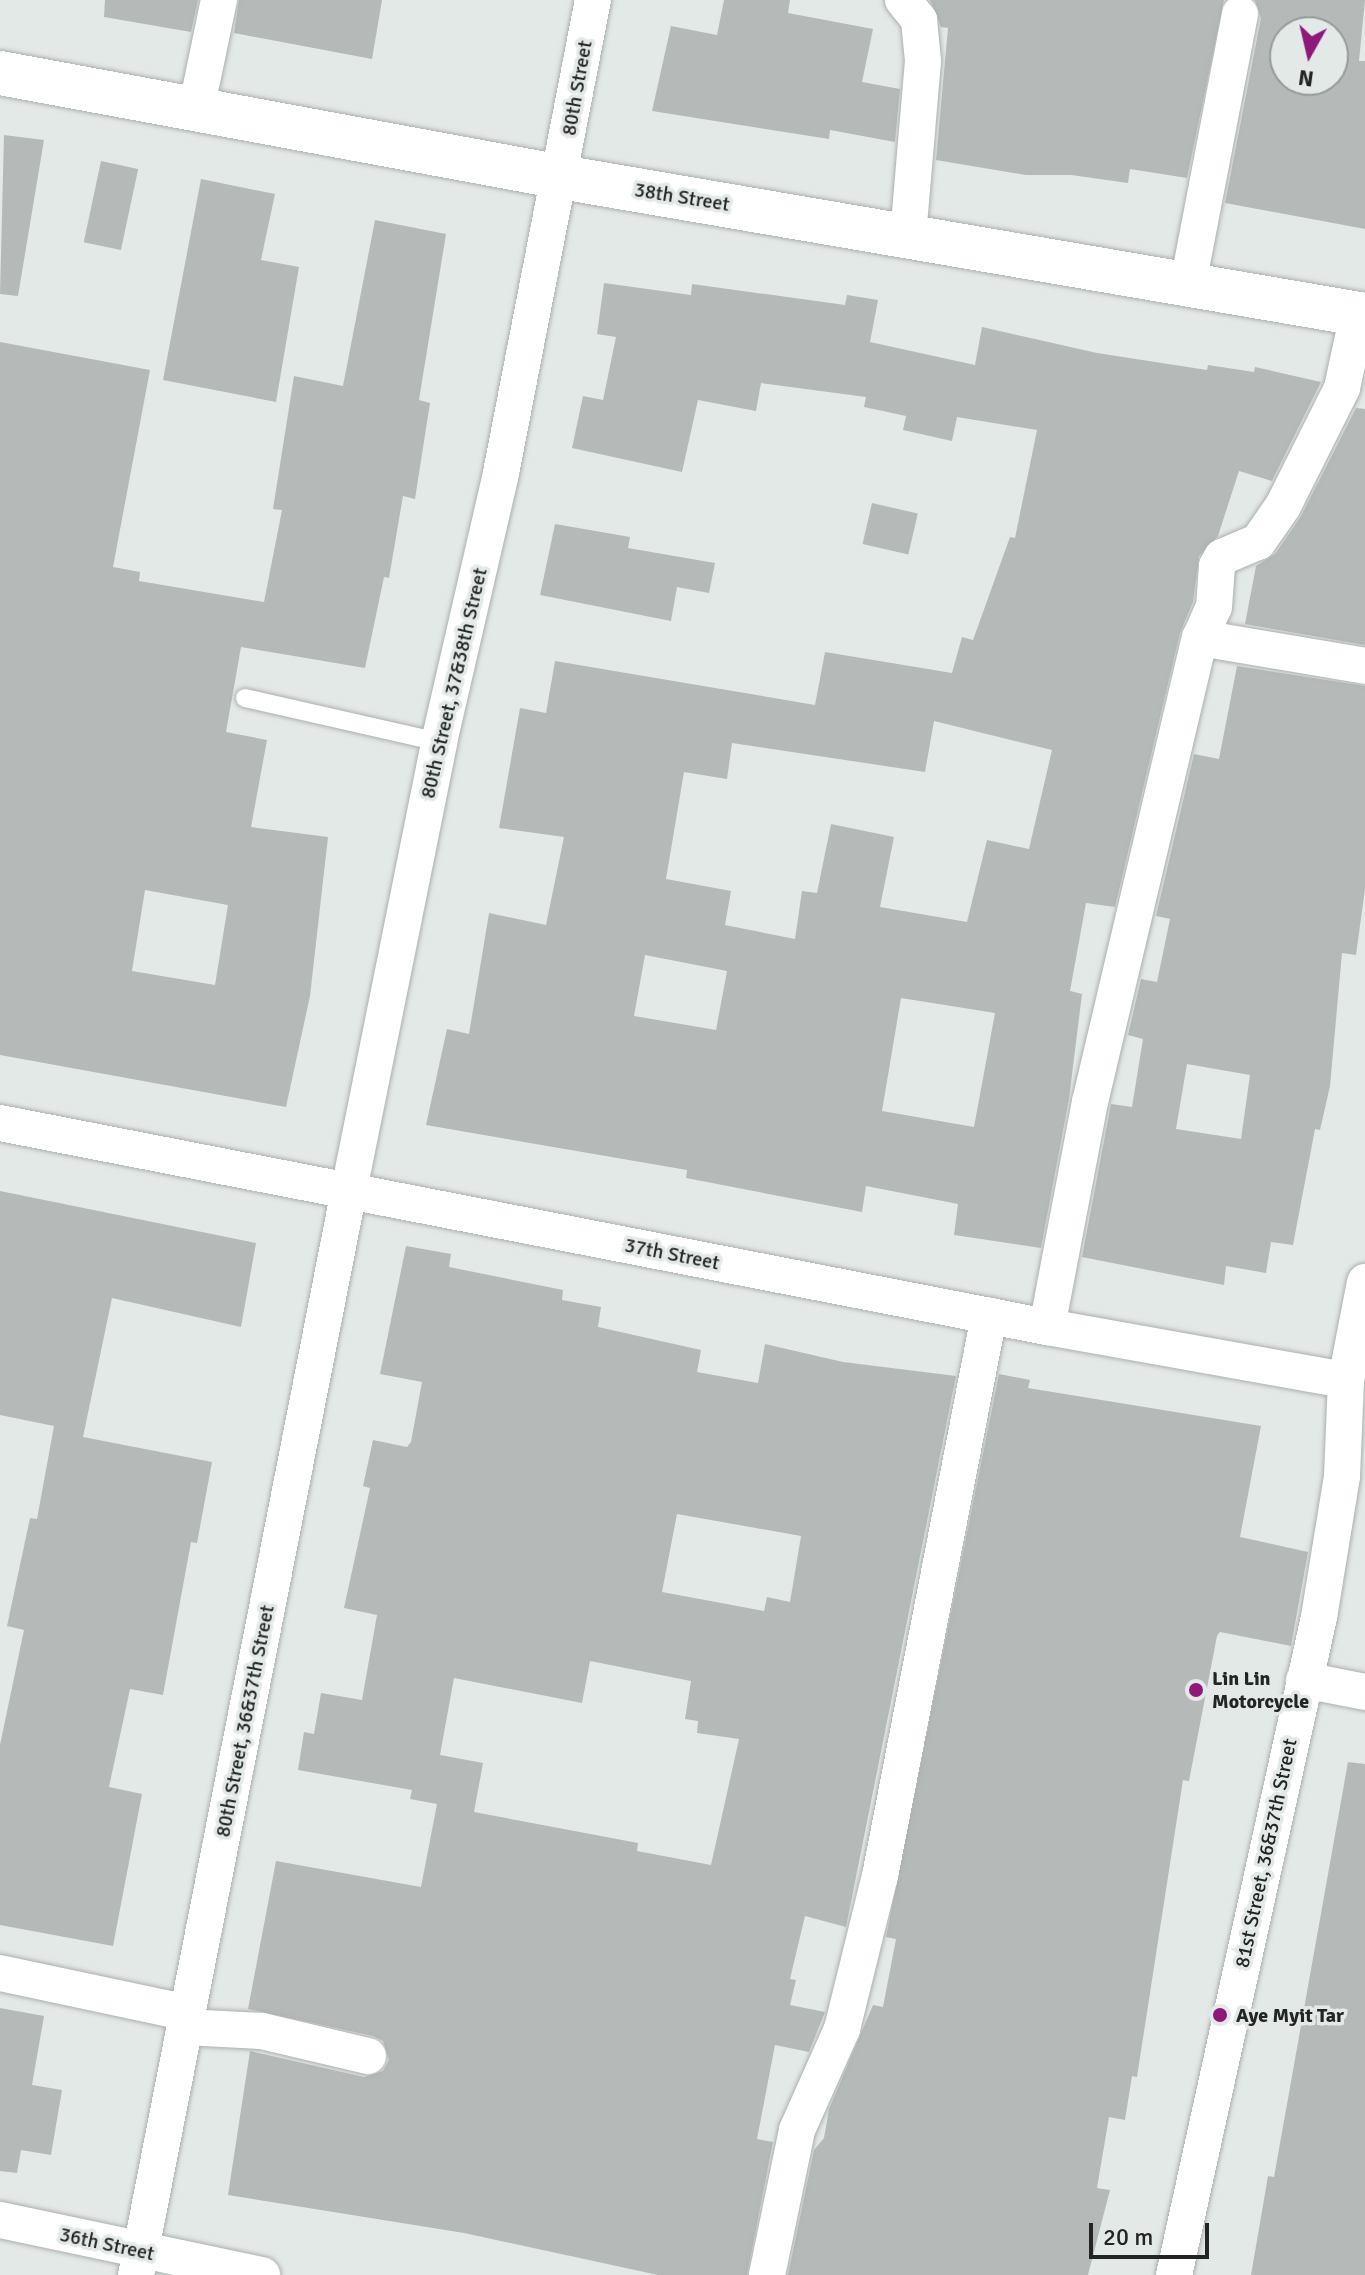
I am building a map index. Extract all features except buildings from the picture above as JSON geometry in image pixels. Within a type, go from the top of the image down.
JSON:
[{"type":"main road","name":"38th Street","points":[[0,73],[561,177],[1361,315]]},
{"type":"street","points":[[196,110],[219,0]]},
{"type":"street","name":"80th Street","points":[[561,177],[593,0]]},
{"type":"street","points":[[903,0],[919,20],[923,61],[908,235]]},
{"type":"street","points":[[1188,284],[1240,14]]},
{"type":"street","name":"80th Street, 37&38th Street","points":[[349,1190],[439,742],[561,177]]},
{"type":"street","points":[[1047,1327],[1090,1102],[1200,638],[1214,607],[1217,566],[1222,557],[1258,542],[1267,531],[1342,388],[1361,315]]},
{"type":"street","points":[[1200,638],[1365,666]]},
{"type":"street","name":"37th Street","points":[[0,1123],[989,1316],[1346,1380]]},
{"type":"street","name":"80th Street, 36&37th Street","points":[[139,2263],[349,1190]]},
{"type":"street","name":"81st Street, 36&37th Street","points":[[1174,2275],[1304,1680],[1354,1478],[1346,1380],[1365,1282]]},
{"type":"street","points":[[767,2275],[797,2130],[842,2029],[880,1876],[989,1316]]},
{"type":"street","points":[[1304,1680],[1365,1692]]},
{"type":"street","points":[[0,1973],[186,2020],[262,2031],[368,2056]]},
{"type":"street","name":"36th Street","points":[[0,2220],[139,2263],[262,2275]]},
{"type":"lane","points":[[245,698],[439,742]]},
{"type":"place","name":"Lin Lin Motorcycle","points":[[1196,1690]]},
{"type":"place","name":"Aye Myit Tar","points":[[1220,2015]]}]
